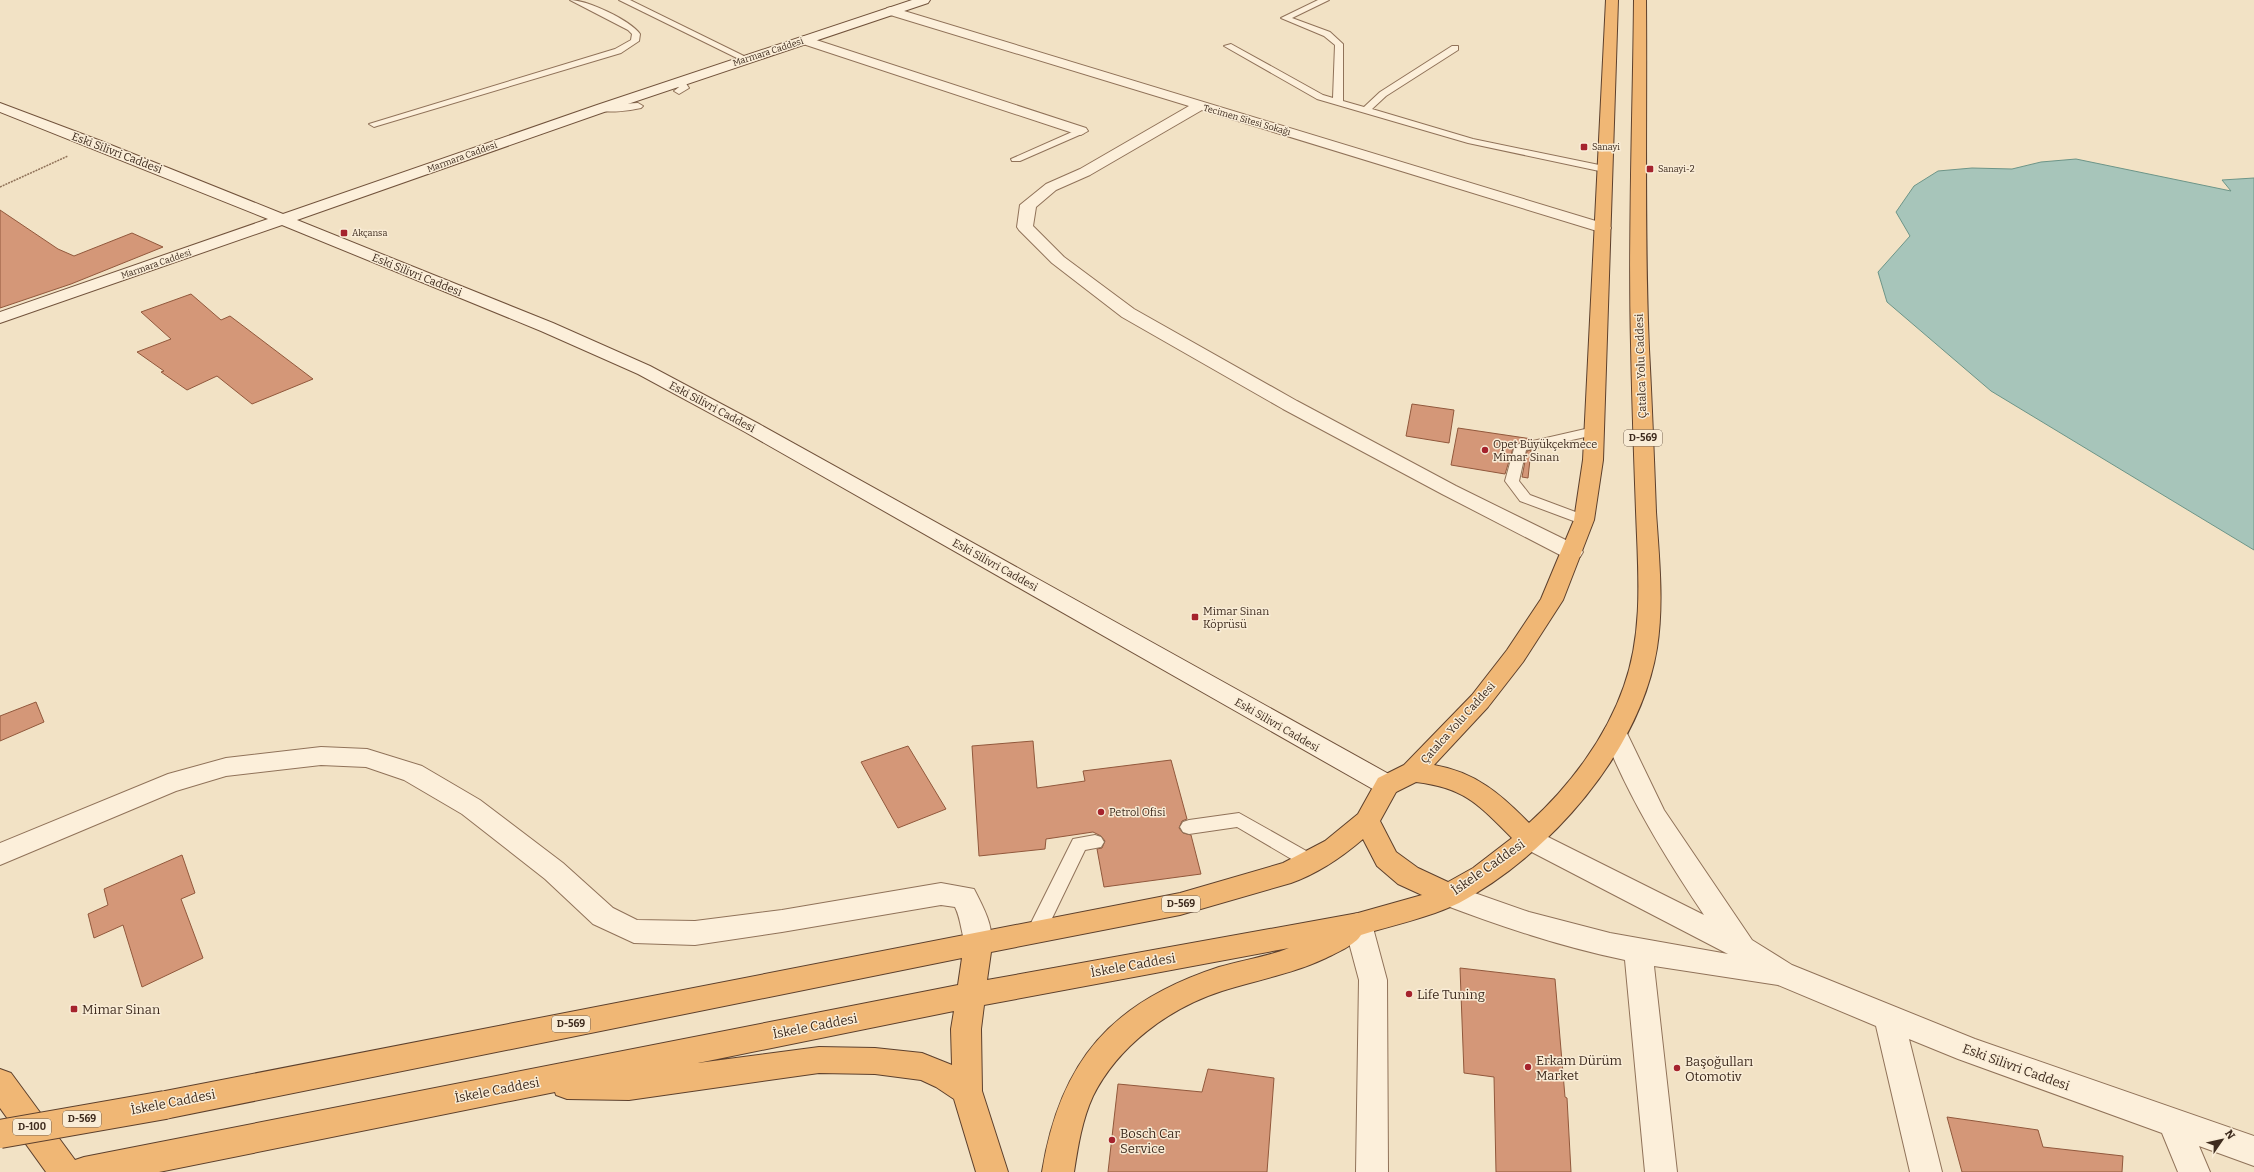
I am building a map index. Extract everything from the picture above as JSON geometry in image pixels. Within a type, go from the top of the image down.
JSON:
[{"type":"highway","name":"Çatalca Yolu Caddesi","points":[[1413,772],[1480,702],[1515,656],[1552,600],[1584,520],[1593,460],[1599,284],[1603,228],[1604,168],[1612,0]]},
{"type":"highway","name":"Çatalca Yolu Caddesi","points":[[1529,839],[1580,785],[1602,757],[1616,733],[1631,700],[1644,652],[1649,596],[1638,281],[1640,0]]},
{"type":"highway","points":[[1387,785],[1413,772],[1439,776],[1462,783],[1484,796],[1529,839]]},
{"type":"highway","name":"İskele Caddesi","points":[[0,1134],[165,1104],[1036,931],[1180,904],[1291,872],[1311,862],[1334,848],[1367,821],[1387,785]]},
{"type":"highway","points":[[1367,821],[1386,859],[1408,876],[1449,895]]},
{"type":"highway","name":"İskele Caddesi","points":[[84,1172],[971,995],[1358,924],[1449,895],[1504,860],[1529,839]]},
{"type":"highway","points":[[1058,1172],[1071,1112],[1087,1078],[1112,1042],[1157,1006],[1209,983],[1295,959],[1330,943],[1358,924]]},
{"type":"highway","points":[[978,943],[966,1029],[967,1091],[992,1172]]},
{"type":"highway","points":[[525,1084],[629,1086],[818,1060],[875,1061],[922,1067],[947,1078],[967,1091]]},
{"type":"highway","name":"D-100","points":[[0,1083],[65,1172]]},
{"type":"street","name":"Marmara Caddesi","points":[[0,318],[602,108],[680,86],[746,59],[924,0]]},
{"type":"street","name":"Tecimen Sitesi Sokağı","points":[[891,11],[1603,228]]},
{"type":"street","points":[[804,40],[1081,131]]},
{"type":"street","points":[[1200,106],[1085,172],[1051,187],[1028,205],[1025,228],[1058,260],[1128,313],[1290,405],[1572,552]]},
{"type":"street","name":"Eski Silivri Caddesi","points":[[0,107],[284,220],[546,327],[644,370],[759,432],[1387,785]]},
{"type":"street","points":[[1616,733],[1638,786],[1678,855],[1743,949]]},
{"type":"street","points":[[0,854],[168,784],[226,767],[320,756],[367,758],[413,773],[470,807],[554,871],[603,916],[634,931],[695,933],[782,921],[941,894],[964,897],[973,916],[978,943]]},
{"type":"street","points":[[1529,839],[1612,880],[1743,949],[1782,974]]},
{"type":"street","points":[[1449,895],[1498,915],[1638,953],[1703,964],[1782,974]]},
{"type":"street","points":[[1358,924],[1373,980],[1372,1172]]},
{"type":"street","points":[[1638,953],[1661,1172]]},
{"type":"street","name":"Eski Silivri Caddesi","points":[[1782,974],[1969,1050],[2174,1124],[2254,1151]]},
{"type":"street","points":[[1889,1018],[1926,1172]]},
{"type":"street","points":[[2174,1124],[2194,1172]]},
{"type":"lane","points":[[374,124],[618,51],[635,40],[636,34],[631,28],[574,0]]},
{"type":"lane","points":[[622,0],[746,59]]},
{"type":"lane","points":[[1325,0],[1285,18],[1327,34],[1339,44],[1338,102]]},
{"type":"lane","points":[[1228,46],[1320,97],[1471,140],[1528,154],[1604,168]]},
{"type":"lane","points":[[1366,110],[1383,94],[1455,48]]},
{"type":"lane","points":[[602,108],[630,108],[638,106]]},
{"type":"lane","points":[[1016,159],[1081,131]]},
{"type":"lane","points":[[1584,520],[1525,498],[1512,481],[1520,448],[1549,440],[1594,431]]},
{"type":"lane","points":[[1189,827],[1239,820],[1311,862]]},
{"type":"lane","points":[[1036,931],[1079,844],[1095,842]]},
{"type":"path","points":[[0,187],[96,144]]},
{"type":"water","points":[[2076,159],[2231,191],[2222,180],[2254,178],[2254,550],[1991,391],[1887,302],[1878,272],[1910,236],[1896,212],[1914,186],[1938,171],[1972,168],[2012,169],[2041,162]]},
{"type":"building","points":[[0,210],[58,249],[74,256],[132,233],[163,247],[71,284],[0,308]]},
{"type":"building","points":[[191,294],[221,320],[230,316],[313,379],[252,404],[217,376],[187,390],[161,372],[164,371],[137,352],[171,339],[141,312]]},
{"type":"building","points":[[1412,404],[1454,410],[1449,443],[1406,436]]},
{"type":"building","points":[[1458,428],[1532,439],[1514,445],[1505,474],[1451,465]]},
{"type":"building","points":[[1531,450],[1528,478],[1522,477],[1527,451]]},
{"type":"building","points":[[36,702],[44,722],[0,741],[0,716]]},
{"type":"building","points":[[1033,741],[1037,788],[1085,781],[1083,771],[1171,760],[1187,819],[1182,821],[1179,828],[1183,833],[1191,835],[1201,874],[1104,887],[1097,849],[1102,848],[1105,841],[1101,836],[1093,832],[1046,839],[1045,849],[979,856],[972,746]]},
{"type":"building","points":[[908,746],[946,809],[898,828],[861,762]]},
{"type":"building","points":[[182,855],[195,893],[181,899],[203,958],[142,987],[123,925],[94,938],[88,914],[108,905],[104,889]]},
{"type":"building","points":[[1460,968],[1555,979],[1565,1097],[1567,1098],[1571,1172],[1496,1172],[1494,1077],[1464,1073]]},
{"type":"building","points":[[1208,1069],[1274,1078],[1267,1172],[1108,1172],[1118,1084],[1202,1092]]},
{"type":"building","points":[[1947,1117],[2038,1130],[2043,1147],[2123,1156],[2122,1172],[1962,1172]]},
{"type":"place","name":"Sanayi","points":[[1584,147]]},
{"type":"place","name":"Sanayi-2","points":[[1650,169]]},
{"type":"place","name":"Akçansa","points":[[344,233]]},
{"type":"place","name":"Opet Büyükçekmece Mimar Sinan","points":[[1485,450]]},
{"type":"place","name":"Mimar Sinan Köprüsü","points":[[1195,617]]},
{"type":"place","name":"Petrol Ofisi","points":[[1101,812]]},
{"type":"place","name":"Life Tuning","points":[[1409,994]]},
{"type":"place","name":"Mimar Sinan","points":[[74,1009]]},
{"type":"place","name":"Erkam Dürüm Market","points":[[1528,1067]]},
{"type":"place","name":"Başoğulları Otomotiv","points":[[1677,1068]]},
{"type":"place","name":"Bosch Car Service","points":[[1112,1140]]}]
